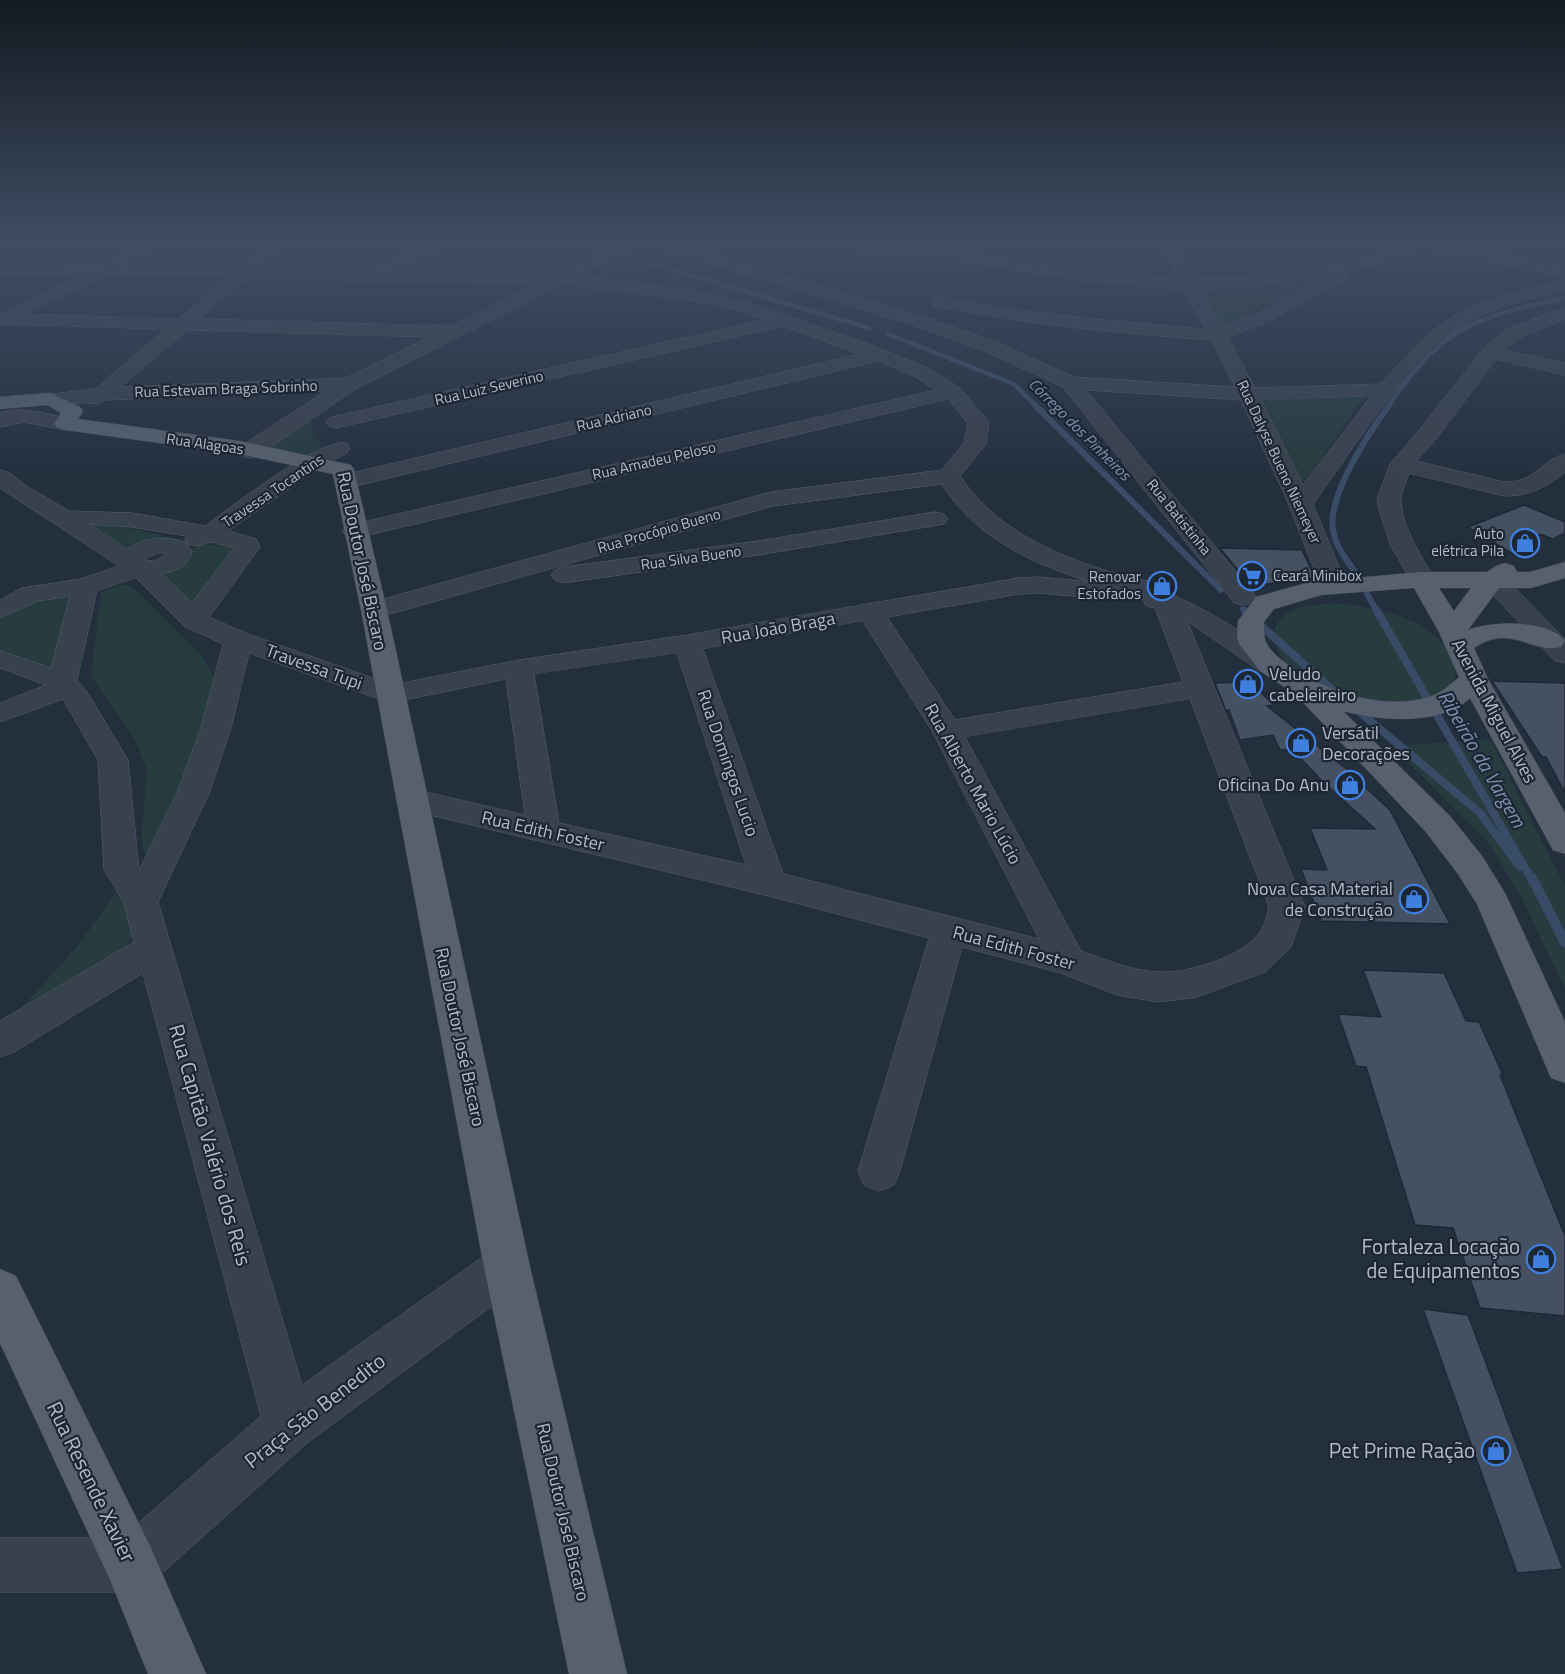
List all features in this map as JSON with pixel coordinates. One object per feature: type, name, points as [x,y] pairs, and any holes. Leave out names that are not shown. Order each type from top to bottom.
[{"type":"main road","name":"Rua Alagoas","points":[[50,399],[69,417],[335,465]]},
{"type":"main road","points":[[6,413],[50,399]]},
{"type":"main road","name":"Rua Doutor José Biscaro","points":[[335,465],[355,531],[374,610],[507,1268],[598,1674]]},
{"type":"main road","points":[[1456,639],[1492,579],[1503,572],[1565,555]]},
{"type":"main road","points":[[1565,570],[1531,580],[1422,580],[1335,586],[1290,594],[1265,603],[1251,621],[1252,642],[1270,665],[1302,687],[1438,824],[1470,865],[1493,902],[1565,1066]]},
{"type":"main road","name":"Avenida Miguel Alves","points":[[1422,580],[1565,842]]},
{"type":"main road","points":[[1335,586],[1411,604],[1456,639],[1469,638],[1495,630],[1521,632],[1558,648]]},
{"type":"main road","points":[[1302,687],[1345,703],[1368,708],[1415,710],[1437,706],[1454,699],[1467,690],[1474,679]]},
{"type":"main road","name":"Rua Resende Xavier","points":[[0,1292],[131,1565],[177,1674]]},
{"type":"street","points":[[145,322],[452,332]]},
{"type":"street","points":[[249,451],[350,384],[472,322]]},
{"type":"street","name":"Rua Luiz Severino","points":[[336,422],[777,322]]},
{"type":"street","points":[[786,322],[872,347],[921,372],[953,392],[979,422],[975,444],[949,476],[968,503],[999,531],[1084,571],[1150,591],[1181,614],[1270,665]]},
{"type":"street","points":[[895,328],[907,322]]},
{"type":"street","name":"Rua Batistinha","points":[[922,322],[989,346],[1070,383],[1243,597]]},
{"type":"street","points":[[1062,322],[1216,335],[1250,322]]},
{"type":"street","name":"Rua Dalyse Bueno Niemeyer","points":[[1209,322],[1248,394],[1301,504],[1335,586]]},
{"type":"street","points":[[1301,504],[1386,390],[1431,343],[1456,322]]},
{"type":"street","points":[[1422,580],[1402,543],[1390,510],[1389,499],[1401,464],[1428,434],[1491,352],[1512,334],[1545,322]]},
{"type":"street","points":[[69,417],[102,394],[185,323]]},
{"type":"street","name":"Rua Adriano","points":[[335,465],[872,347]]},
{"type":"street","points":[[1491,352],[1565,369]]},
{"type":"street","points":[[1070,383],[1248,394],[1386,390]]},
{"type":"street","name":"Rua Estevam Braga Sobrinho","points":[[50,399],[102,394],[350,384]]},
{"type":"street","name":"Rua Amadeu Peloso","points":[[355,531],[953,392]]},
{"type":"street","name":"Rua Doutor José Biscaro","points":[[330,399],[336,422],[335,465]]},
{"type":"street","name":"Rua Alagoas","points":[[6,413],[69,417]]},
{"type":"street","points":[[1401,464],[1504,489],[1521,490],[1532,488],[1565,461]]},
{"type":"street","name":"Travessa Tocantins","points":[[137,567],[165,566],[179,556],[180,550],[176,547],[208,534],[335,465]]},
{"type":"street","name":"Rua Procópio Bueno","points":[[374,610],[771,499],[949,476]]},
{"type":"street","points":[[0,477],[137,567],[164,589],[193,620],[248,547],[247,544],[208,534],[100,516],[65,518]]},
{"type":"street","points":[[732,510],[758,548]]},
{"type":"street","name":"Rua Silva Bueno","points":[[444,592],[758,548],[936,519]]},
{"type":"street","points":[[0,610],[31,594],[85,586],[137,567]]},
{"type":"street","points":[[1492,579],[1558,648]]},
{"type":"street","name":"Rua João Braga","points":[[390,694],[519,668],[687,643],[1019,586],[1040,585],[1112,592],[1181,614]]},
{"type":"street","points":[[65,684],[85,586]]},
{"type":"street","points":[[1181,614],[1243,597],[1290,594]]},
{"type":"street","name":"Rua Alberto Mario Lúcio","points":[[871,612],[947,731],[1068,961]]},
{"type":"street","name":"Rua Edith Foster","points":[[412,800],[769,883],[1068,961],[1117,980],[1159,987],[1197,982],[1252,962],[1278,937],[1287,907],[1200,688],[1181,614]]},
{"type":"street","name":"Travessa Tupi","points":[[193,620],[238,640],[390,694]]},
{"type":"street","points":[[131,885],[194,791],[216,728],[238,640]]},
{"type":"street","name":"Rua Domingos Lucio","points":[[687,643],[769,883]]},
{"type":"street","points":[[0,659],[65,684]]},
{"type":"street","points":[[519,668],[544,832]]},
{"type":"street","points":[[0,713],[65,684]]},
{"type":"street","name":"Rua Capitão Valério dos Reis","points":[[65,684],[75,695],[113,760],[131,885],[154,948],[289,1425]]},
{"type":"street","points":[[947,731],[1200,688]]},
{"type":"street","points":[[879,1171],[949,930]]},
{"type":"street","points":[[0,1041],[154,948]]},
{"type":"street","name":"Praça São Benedito","points":[[131,1565],[289,1425],[507,1268]]},
{"type":"street","points":[[0,1565],[131,1565]]},
{"type":"green space","points":[[1216,322],[1229,322],[1219,327]]},
{"type":"green space","points":[[1367,393],[1309,475],[1298,486],[1257,398]]},
{"type":"green space","points":[[309,414],[312,429],[323,449],[312,457],[266,450]]},
{"type":"green space","points":[[91,519],[194,543],[159,553],[138,553],[112,563],[65,522]]},
{"type":"green space","points":[[202,544],[243,549],[183,616],[160,577],[173,559]]},
{"type":"green space","points":[[130,585],[204,658],[215,679],[205,737],[150,867],[141,843],[147,770],[134,738],[91,676],[101,592],[116,586]]},
{"type":"green space","points":[[79,590],[58,674],[0,654],[0,613],[20,601]]},
{"type":"green space","points":[[1332,603],[1388,612],[1427,629],[1449,651],[1455,663],[1456,675],[1452,685],[1433,700],[1420,703],[1369,702],[1336,693],[1296,673],[1278,652],[1274,636],[1276,627],[1280,620],[1293,610]]},
{"type":"green space","points":[[1490,739],[1565,886],[1565,988],[1520,895],[1488,842],[1392,746]]},
{"type":"green space","points":[[116,892],[139,926],[123,950],[19,1011],[80,943]]},
{"type":"building","points":[[1524,505],[1565,522],[1565,533],[1553,539],[1540,534],[1513,554],[1468,527]]},
{"type":"building","points":[[1220,548],[1302,550],[1315,578],[1251,586]]},
{"type":"building","points":[[1492,681],[1565,683],[1565,793],[1546,757],[1542,757]]},
{"type":"building","points":[[1250,682],[1274,705],[1267,706],[1353,774],[1351,774],[1390,810],[1450,924],[1321,921],[1301,869],[1327,870],[1310,828],[1375,829],[1321,780],[1292,749],[1280,750],[1273,735],[1240,740],[1229,710],[1226,711],[1215,683]]},
{"type":"building","points":[[1363,970],[1444,973],[1466,1021],[1479,1022],[1503,1075],[1500,1075],[1565,1236],[1565,1316],[1480,1308],[1453,1228],[1415,1225],[1366,1067],[1356,1066],[1338,1014],[1381,1017]]},
{"type":"building","name":"Pet Prime Ração","points":[[1423,1309],[1468,1315],[1563,1569],[1517,1573]]},
{"type":"waterway","name":"Córrego dos Pinheiros","points":[[849,322],[869,328]]},
{"type":"waterway","name":"Ribeirão da Vargem","points":[[1389,405],[1406,381],[1440,345],[1478,322]]},
{"type":"waterway","name":"Córrego dos Pinheiros","points":[[888,334],[1014,384],[1034,404]]},
{"type":"waterway","name":"Córrego dos Pinheiros","points":[[1034,404],[1221,590]]},
{"type":"waterway","name":"Ribeirão da Vargem","points":[[1360,578],[1337,543],[1333,530],[1333,516],[1343,482],[1352,464],[1390,404]]},
{"type":"waterway","name":"Ribeirão da Vargem","points":[[1367,594],[1377,612]]},
{"type":"waterway","name":"Córrego dos Pinheiros","points":[[1245,611],[1338,695]]},
{"type":"waterway","name":"Ribeirão da Vargem","points":[[1377,611],[1532,880]]},
{"type":"waterway","name":"Córrego dos Pinheiros","points":[[1362,714],[1480,813],[1520,867]]},
{"type":"waterway","name":"Ribeirão da Vargem","points":[[1532,878],[1565,943]]},
{"type":"place","name":"Auto elétrica Pila","points":[[1525,543]]},
{"type":"place","name":"Ceará Minibox","points":[[1252,576]]},
{"type":"place","name":"Renovar Estofados","points":[[1162,586]]},
{"type":"place","name":"Veludo cabeleireiro","points":[[1248,684]]},
{"type":"place","name":"Versátil Decorações","points":[[1301,743]]},
{"type":"place","name":"Oficina Do Anu","points":[[1350,785]]},
{"type":"place","name":"Nova Casa Material de Construção","points":[[1414,899]]},
{"type":"place","name":"Fortaleza Locação de Equipamentos","points":[[1541,1259]]},
{"type":"place","name":"Pet Prime Ração","points":[[1496,1451]]}]
